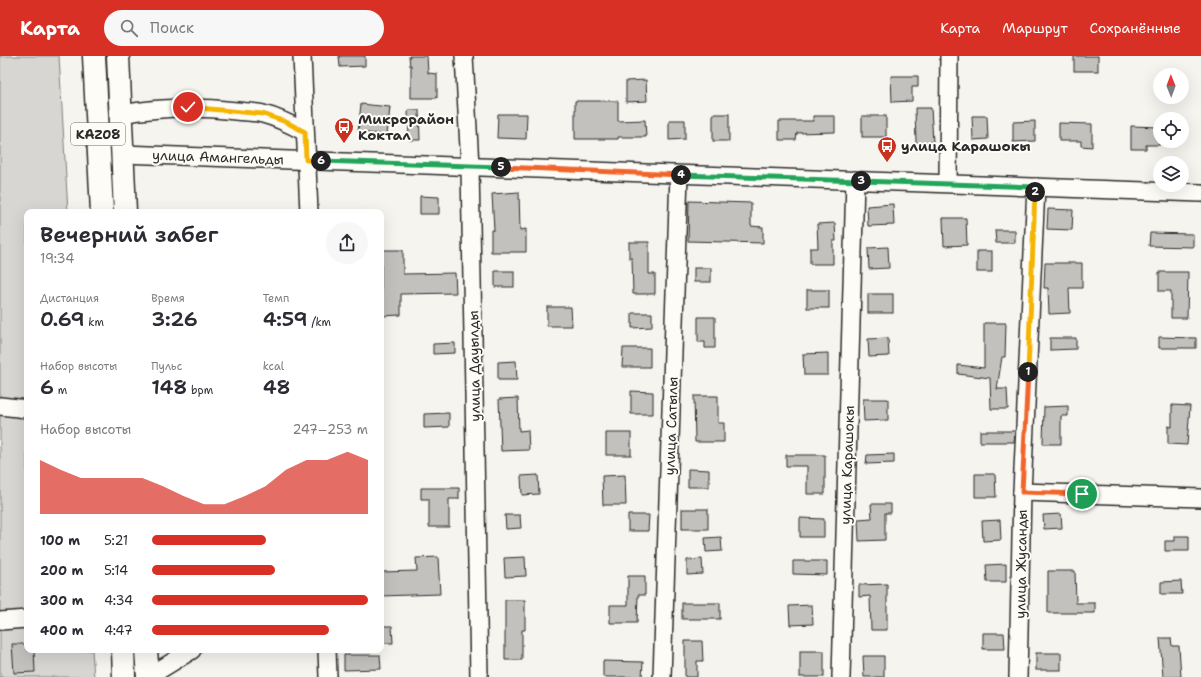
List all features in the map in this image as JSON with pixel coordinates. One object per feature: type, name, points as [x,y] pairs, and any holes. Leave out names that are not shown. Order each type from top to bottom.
[{"type":"highway","name":"KAZ08","points":[[94,56],[102,209]]},
{"type":"highway","name":"KAZ08","points":[[118,56],[125,209]]},
{"type":"highway","points":[[98,129],[121,121]]},
{"type":"highway","points":[[123,653],[124,677]]},
{"type":"highway","points":[[146,653],[148,677]]},
{"type":"street","points":[[302,56],[309,209]]},
{"type":"street","name":"улица Дауылды","points":[[464,56],[470,166],[479,677]]},
{"type":"street","points":[[948,184],[949,56]]},
{"type":"street","points":[[121,121],[150,109],[188,107],[263,114],[286,122],[305,132]]},
{"type":"street","name":"улица Амангельды","points":[[122,154],[1201,193]]},
{"type":"street","name":"улица Сатылы","points":[[662,677],[679,175]]},
{"type":"street","name":"улица Карашокы","points":[[841,677],[855,180]]},
{"type":"street","name":"улица Жусанды","points":[[1018,677],[1022,492],[1036,187]]},
{"type":"street","points":[[0,406],[24,409]]},
{"type":"street","points":[[1022,492],[1201,498]]},
{"type":"street","points":[[0,621],[24,619]]},
{"type":"street","points":[[148,677],[187,653]]},
{"type":"street","points":[[327,653],[328,677]]},
{"type":"shaded area","points":[[0,56],[59,56],[68,209],[24,209],[24,653],[92,653],[94,677],[0,677]]},
{"type":"building","points":[[339,56],[365,56],[365,66],[340,67]]},
{"type":"building","points":[[409,56],[427,56],[428,73],[437,74],[437,98],[411,98],[411,65],[410,66]]},
{"type":"building","points":[[1074,56],[1098,56],[1098,71],[1074,71]]},
{"type":"building","points":[[891,76],[918,76],[918,87],[912,87],[912,101],[892,102]]},
{"type":"building","points":[[646,80],[647,101],[626,102],[626,81]]},
{"type":"building","points":[[575,101],[618,101],[618,121],[645,120],[646,137],[618,137],[618,139],[575,139]]},
{"type":"building","points":[[361,104],[390,107],[387,135],[358,132]]},
{"type":"building","points":[[915,108],[931,108],[933,142],[916,143]]},
{"type":"building","points":[[408,110],[419,110],[420,140],[409,140]]},
{"type":"building","points":[[498,114],[527,114],[526,139],[497,138]]},
{"type":"building","points":[[713,114],[729,114],[729,141],[713,141]]},
{"type":"building","points":[[813,116],[835,116],[835,132],[797,133],[796,140],[779,140],[779,121],[813,121]]},
{"type":"building","points":[[862,116],[886,116],[886,137],[862,137]]},
{"type":"building","points":[[972,116],[987,116],[988,139],[973,140]]},
{"type":"building","points":[[669,120],[685,120],[685,139],[669,140]]},
{"type":"building","points":[[1035,121],[1035,141],[1013,142],[1013,122]]},
{"type":"building","points":[[1059,123],[1092,124],[1092,147],[1081,146],[1081,141],[1059,141]]},
{"type":"building","points":[[1131,126],[1153,127],[1153,145],[1146,145],[1146,149],[1131,149]]},
{"type":"building","points":[[519,192],[520,230],[526,229],[526,252],[491,252],[491,230],[494,230],[492,194]]},
{"type":"building","points":[[420,196],[439,197],[439,214],[420,214]]},
{"type":"building","points":[[689,201],[751,203],[751,226],[763,227],[763,243],[688,241]]},
{"type":"building","points":[[893,204],[894,225],[868,226],[867,206]]},
{"type":"building","points":[[1048,209],[1073,210],[1072,230],[1047,229]]},
{"type":"building","points":[[943,218],[966,218],[967,245],[944,246]]},
{"type":"building","points":[[835,223],[836,241],[833,241],[833,264],[810,264],[810,248],[818,248],[817,224]]},
{"type":"building","points":[[995,230],[1015,230],[1015,243],[996,243]]},
{"type":"building","points":[[1150,233],[1193,234],[1193,247],[1149,246]]},
{"type":"building","points":[[629,242],[649,242],[649,274],[655,274],[655,294],[633,294],[632,258],[629,258]]},
{"type":"building","points":[[888,247],[889,268],[869,269],[868,248]]},
{"type":"building","points":[[384,250],[403,250],[403,274],[455,273],[456,293],[401,294],[401,315],[384,316]]},
{"type":"building","points":[[977,251],[992,251],[992,272],[977,272]]},
{"type":"building","points":[[1045,263],[1082,263],[1082,288],[1069,288],[1070,313],[1049,314],[1048,288],[1044,288]]},
{"type":"building","points":[[694,268],[711,268],[711,282],[694,282]]},
{"type":"building","points":[[495,271],[514,271],[514,287],[495,287]]},
{"type":"building","points":[[1159,272],[1188,272],[1187,318],[1171,318],[1171,291],[1159,291]]},
{"type":"building","points":[[807,290],[829,290],[829,308],[807,308]]},
{"type":"building","points":[[868,294],[893,294],[893,313],[868,313]]},
{"type":"building","points":[[547,307],[571,307],[572,326],[547,326]]},
{"type":"building","points":[[632,313],[652,313],[652,327],[632,328]]},
{"type":"building","points":[[698,317],[715,317],[715,348],[705,348],[705,342],[698,342]]},
{"type":"building","points":[[984,323],[1006,323],[1005,357],[1002,357],[997,389],[1007,389],[1008,409],[991,409],[990,378],[958,374],[958,365],[984,368]]},
{"type":"building","points":[[1159,337],[1196,338],[1196,348],[1159,348]]},
{"type":"building","points":[[888,338],[889,356],[869,357],[868,339]]},
{"type":"building","points":[[1050,338],[1076,338],[1076,349],[1050,350]]},
{"type":"building","points":[[455,343],[455,353],[433,354],[433,344]]},
{"type":"building","points":[[623,348],[650,348],[650,367],[622,367]]},
{"type":"building","points":[[828,353],[828,375],[804,375],[803,354]]},
{"type":"building","points":[[516,361],[517,380],[498,380],[498,362]]},
{"type":"building","points":[[631,391],[653,392],[653,414],[631,414]]},
{"type":"building","points":[[694,396],[718,396],[718,423],[724,423],[724,442],[695,442]]},
{"type":"building","points":[[518,398],[519,431],[528,430],[529,450],[501,451],[499,399]]},
{"type":"building","points":[[863,399],[888,399],[888,420],[864,421]]},
{"type":"building","points":[[1172,405],[1190,406],[1187,445],[1168,444],[1168,426],[1172,427]]},
{"type":"building","points":[[1068,406],[1068,416],[1061,416],[1061,444],[1043,444],[1044,407]]},
{"type":"building","points":[[449,413],[449,427],[424,428],[424,414]]},
{"type":"building","points":[[980,431],[1015,431],[1014,442],[980,442]]},
{"type":"building","points":[[606,433],[631,433],[631,455],[606,455]]},
{"type":"building","points":[[894,454],[894,463],[866,464],[867,455]]},
{"type":"building","points":[[786,455],[825,455],[825,494],[807,494],[807,466],[786,466]]},
{"type":"building","points":[[688,469],[709,470],[709,487],[688,487]]},
{"type":"building","points":[[975,474],[995,474],[996,497],[975,497]]},
{"type":"building","points":[[538,475],[539,494],[522,495],[521,476]]},
{"type":"building","points":[[625,475],[626,505],[603,505],[602,476]]},
{"type":"building","points":[[421,488],[459,488],[459,499],[449,499],[449,527],[429,527],[429,499],[421,499]]},
{"type":"building","points":[[871,504],[891,504],[891,513],[885,513],[885,540],[859,541],[858,519],[872,518]]},
{"type":"building","points":[[682,509],[708,509],[708,529],[682,529]]},
{"type":"building","points":[[1061,514],[1062,528],[1044,529],[1043,515]]},
{"type":"building","points":[[505,515],[520,515],[521,528],[506,529]]},
{"type":"building","points":[[628,515],[649,515],[648,531],[628,531]]},
{"type":"building","points":[[800,518],[824,519],[824,537],[800,537]]},
{"type":"building","points":[[1000,520],[1001,540],[983,541],[982,521]]},
{"type":"building","points":[[1175,536],[1189,536],[1189,551],[1165,551],[1165,541],[1175,541]]},
{"type":"building","points":[[721,537],[722,551],[706,552],[705,538]]},
{"type":"building","points":[[438,557],[440,594],[384,596],[384,572],[417,571],[416,558]]},
{"type":"building","points":[[525,557],[526,576],[505,577],[504,558]]},
{"type":"building","points":[[702,559],[703,574],[687,575],[687,560]]},
{"type":"building","points":[[793,561],[827,561],[827,575],[793,574]]},
{"type":"building","points":[[1006,564],[1006,582],[987,582],[986,565]]},
{"type":"building","points":[[1048,571],[1075,571],[1076,603],[1095,603],[1095,613],[1048,613]]},
{"type":"building","points":[[628,576],[645,576],[645,595],[638,595],[637,623],[610,623],[610,605],[628,605]]},
{"type":"building","points":[[1181,581],[1182,594],[1161,594],[1161,582]]},
{"type":"building","points":[[887,584],[887,630],[871,630],[870,596],[859,597],[859,585]]},
{"type":"building","points":[[505,600],[525,600],[525,630],[522,630],[522,660],[505,660]]},
{"type":"building","points":[[682,603],[720,603],[720,619],[682,619]]},
{"type":"building","points":[[812,605],[813,624],[790,625],[789,606]]},
{"type":"building","points":[[384,626],[392,626],[393,643],[384,643]]},
{"type":"building","points":[[983,633],[1004,633],[1005,649],[983,649]]},
{"type":"building","points":[[1160,638],[1171,638],[1172,646],[1179,646],[1181,677],[1163,677]]},
{"type":"building","points":[[685,641],[702,641],[703,661],[697,661],[697,677],[685,677]]},
{"type":"building","points":[[12,644],[24,644],[24,653],[34,653],[35,672],[14,673]]},
{"type":"building","points":[[800,651],[824,651],[824,677],[800,677]]},
{"type":"building","points":[[1036,653],[1061,653],[1061,670],[1036,670]]},
{"type":"building","points":[[344,655],[380,655],[381,669],[344,670]]},
{"type":"building","points":[[863,656],[884,656],[884,677],[864,677]]},
{"type":"building","points":[[603,661],[643,662],[642,677],[603,677]]},
{"type":"place","name":"Микрорайон Коктал","points":[[344,144]]},
{"type":"place","name":"улица Карашокы","points":[[887,163]]},
{"type":"route","points":[[188,107],[263,114],[286,122],[305,132],[306,160],[679,175],[1036,187],[1022,492],[1082,494]]}]
